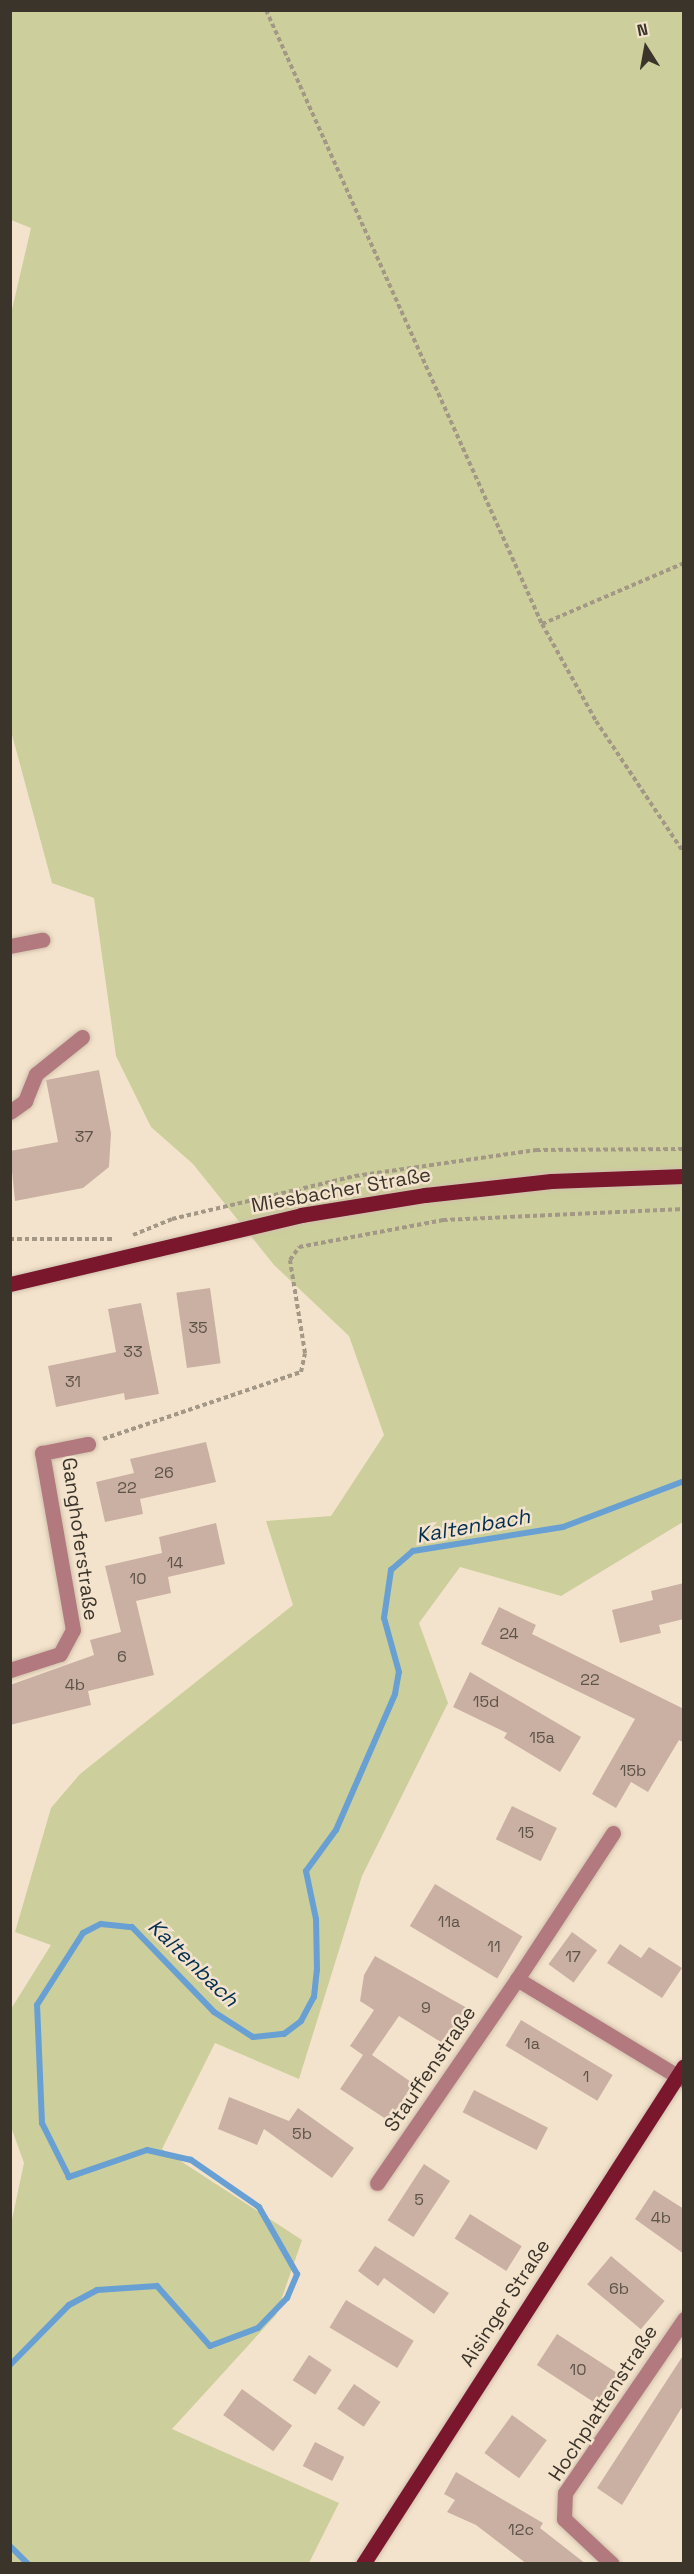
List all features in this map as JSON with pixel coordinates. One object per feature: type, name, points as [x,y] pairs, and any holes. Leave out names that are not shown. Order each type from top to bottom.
[{"type":"main road","name":"Miesbacher Straße","points":[[10,1284],[301,1215],[425,1195],[551,1181],[684,1176]]},
{"type":"main road","name":"Aisinger Straße","points":[[363,2564],[681,2074]]},
{"type":"street","points":[[10,946],[42,940]]},
{"type":"street","points":[[10,1112],[25,1101],[36,1074],[82,1036]]},
{"type":"street","name":"Ganghoferstraße","points":[[10,1670],[60,1654],[73,1630],[42,1453],[88,1444]]},
{"type":"street","name":"Stauffenstraße","points":[[377,2183],[517,1979],[613,1833]]},
{"type":"street","points":[[517,1979],[681,2074]]},
{"type":"street","name":"Hochplattenstraße","points":[[612,2564],[564,2519],[565,2493],[684,2319]]},
{"type":"path","points":[[266,10],[542,624],[596,721],[684,853]]},
{"type":"path","points":[[542,624],[684,563]]},
{"type":"path","points":[[10,1239],[104,1241],[172,1219],[356,1176],[536,1150],[684,1149]]},
{"type":"path","points":[[88,1444],[301,1372],[305,1353],[290,1260],[299,1247],[443,1220],[684,1209]]},
{"type":"green space","points":[[11,11],[683,11],[683,1522],[561,1596],[460,1567],[419,1623],[448,1703],[362,1876],[299,2079],[215,2043],[162,2149],[302,2240],[276,2315],[172,2429],[339,2503],[309,2563],[11,2563],[10,2229],[24,2163],[11,2127],[11,2009],[51,1945],[15,1932],[51,1808],[80,1774],[293,1605],[266,1521],[331,1516],[384,1435],[349,1336],[274,1265],[193,1164],[151,1127],[116,1056],[94,898],[52,883],[11,731],[10,318],[31,228],[11,220]]},
{"type":"building","points":[[99,1070],[111,1133],[109,1167],[83,1188],[15,1201],[10,1151],[58,1142],[46,1080]]},
{"type":"building","points":[[210,1288],[221,1363],[187,1368],[176,1293]]},
{"type":"building","points":[[141,1303],[159,1394],[125,1400],[124,1393],[56,1407],[48,1366],[116,1352],[108,1309]]},
{"type":"building","points":[[206,1442],[216,1482],[140,1499],[143,1514],[105,1522],[96,1482],[134,1473],[130,1459]]},
{"type":"building","points":[[216,1523],[225,1564],[168,1577],[171,1593],[136,1601],[154,1675],[88,1691],[91,1705],[10,1725],[10,1685],[94,1655],[90,1640],[121,1632],[105,1566],[162,1553],[159,1537]]},
{"type":"building","points":[[684,1583],[684,1619],[659,1625],[661,1633],[620,1643],[612,1610],[653,1600],[651,1591]]},
{"type":"building","points":[[499,1607],[536,1625],[532,1634],[684,1709],[684,1743],[679,1740],[648,1792],[631,1782],[616,1808],[592,1794],[635,1719],[481,1644]]},
{"type":"building","points":[[470,1672],[581,1737],[560,1772],[504,1738],[507,1733],[453,1707]]},
{"type":"building","points":[[512,1806],[557,1828],[541,1861],[496,1839]]},
{"type":"building","points":[[435,1884],[522,1937],[497,1979],[410,1926]]},
{"type":"building","points":[[572,1932],[597,1950],[574,1983],[548,1964]]},
{"type":"building","points":[[620,1944],[641,1958],[649,1947],[682,1968],[662,1998],[607,1963]]},
{"type":"building","points":[[375,1956],[467,2008],[444,2044],[399,2016],[372,2055],[414,2084],[389,2121],[340,2089],[363,2055],[350,2046],[374,2010],[360,2001],[364,1975]]},
{"type":"building","points":[[521,2020],[613,2075],[597,2101],[506,2046]]},
{"type":"building","points":[[474,2090],[548,2128],[537,2150],[463,2112]]},
{"type":"building","points":[[229,2097],[289,2121],[298,2108],[354,2148],[332,2178],[264,2129],[257,2145],[218,2129]]},
{"type":"building","points":[[424,2164],[450,2181],[414,2237],[388,2220]]},
{"type":"building","points":[[654,2190],[684,2209],[684,2254],[635,2219]]},
{"type":"building","points":[[470,2214],[522,2246],[506,2271],[455,2239]]},
{"type":"building","points":[[375,2246],[449,2293],[434,2314],[384,2278],[378,2286],[358,2271]]},
{"type":"building","points":[[611,2256],[665,2301],[641,2329],[587,2284]]},
{"type":"building","points":[[346,2300],[414,2341],[397,2368],[330,2327]]},
{"type":"building","points":[[557,2334],[620,2375],[600,2406],[537,2365]]},
{"type":"building","points":[[684,2354],[684,2404],[622,2505],[597,2488]]},
{"type":"building","points":[[309,2355],[332,2370],[315,2395],[293,2380]]},
{"type":"building","points":[[354,2384],[381,2402],[364,2427],[337,2409]]},
{"type":"building","points":[[242,2389],[292,2425],[273,2451],[223,2415]]},
{"type":"building","points":[[512,2415],[547,2440],[519,2478],[484,2453]]},
{"type":"building","points":[[315,2442],[344,2457],[332,2481],[303,2466]]},
{"type":"building","points":[[456,2472],[543,2523],[540,2528],[586,2564],[527,2564],[476,2525],[447,2512],[455,2500],[444,2494]]},
{"type":"waterway","name":"Kaltenbach","points":[[10,2365],[69,2305],[97,2290],[157,2286],[210,2346],[258,2328],[287,2298],[297,2274],[259,2207],[191,2160],[147,2150],[69,2177],[42,2123],[37,2005],[83,1933],[101,1924],[132,1927],[214,2012],[253,2037],[284,2034],[301,2021],[314,1997],[317,1970],[316,1919],[306,1871],[336,1830],[395,1694],[399,1672],[384,1618],[391,1570],[413,1551],[563,1527],[684,1481]]},
{"type":"waterway","name":"Kaltenbach","points":[[10,2546],[28,2564]]}]
